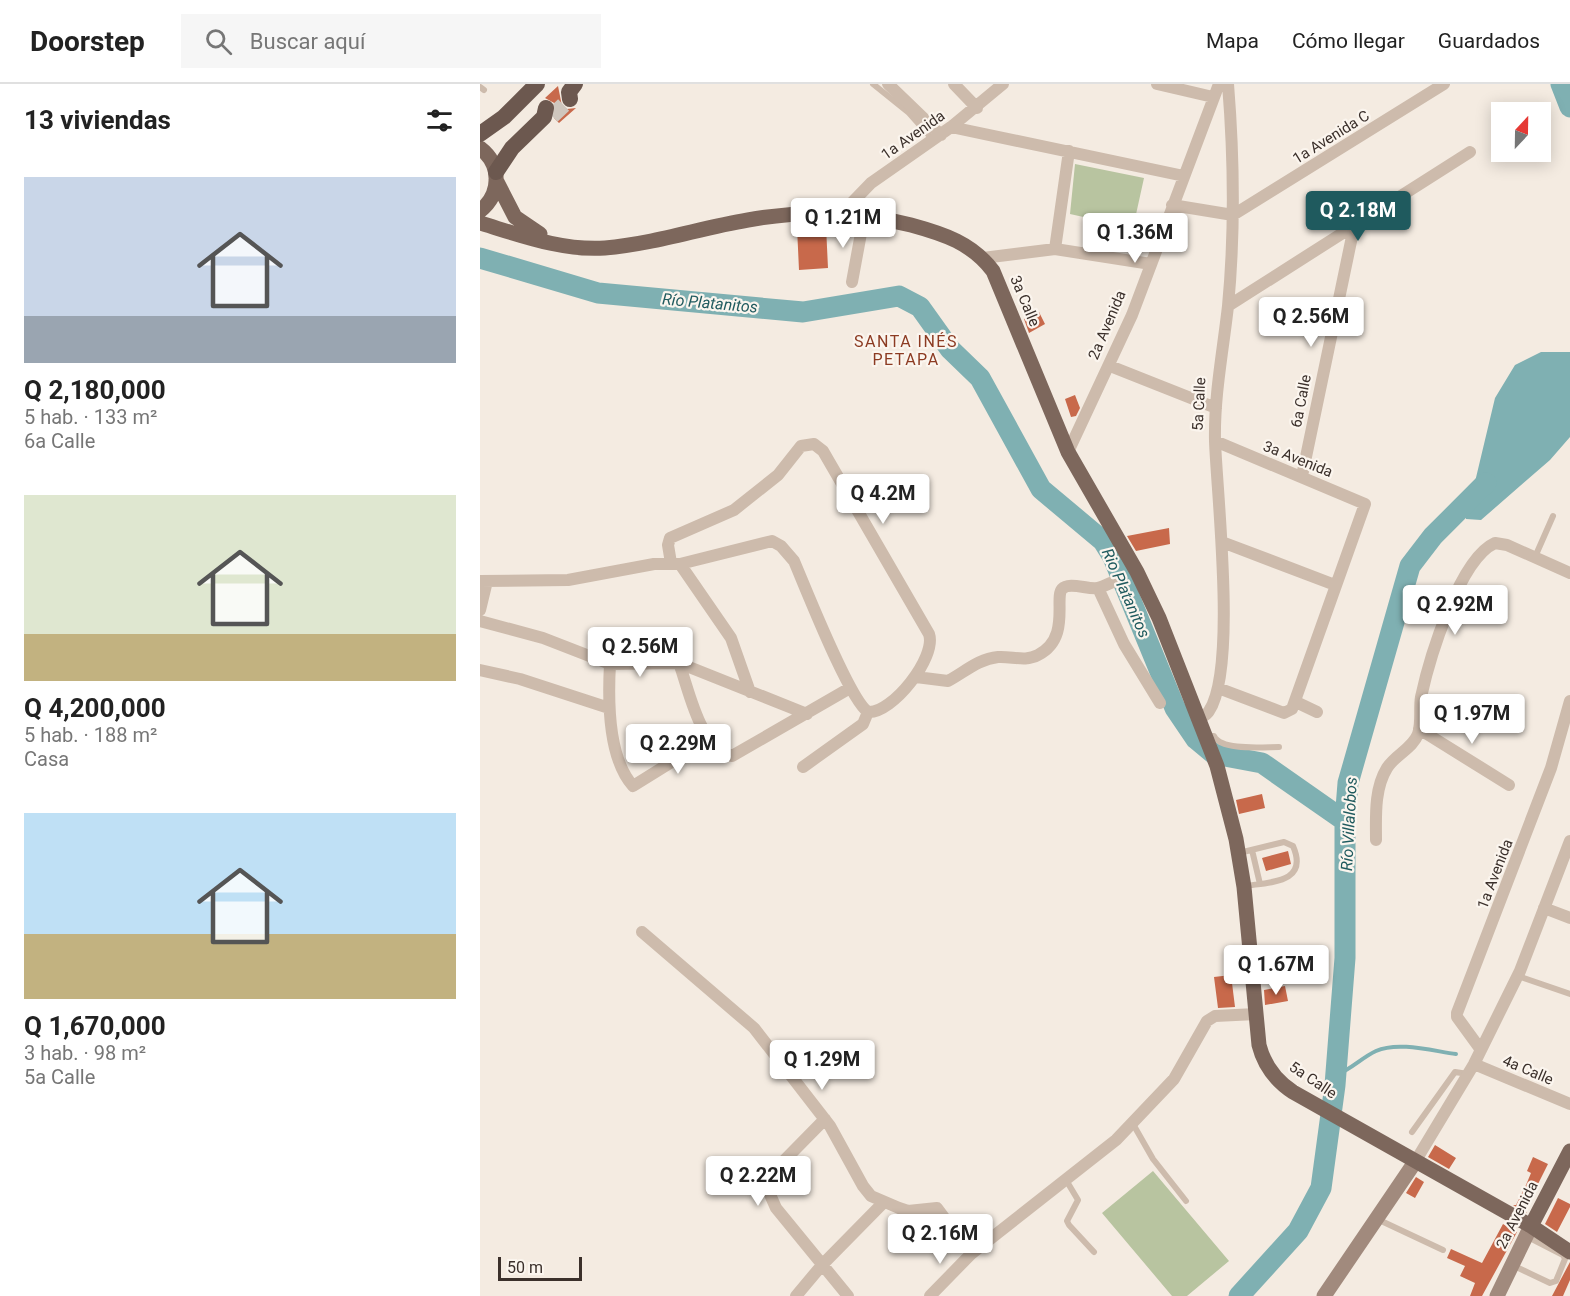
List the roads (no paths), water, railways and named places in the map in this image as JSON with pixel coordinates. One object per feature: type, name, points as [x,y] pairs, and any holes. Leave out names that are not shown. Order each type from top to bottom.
[{"type":"highway","points":[[480,134],[504,117],[537,84]]},
{"type":"highway","points":[[496,176],[512,148],[547,114]]},
{"type":"main road","points":[[480,148],[491,160],[509,208],[522,224],[576,248]]},
{"type":"main road","points":[[480,211],[493,196],[496,176]]},
{"type":"main road","name":"3a Calle","points":[[576,248],[604,248],[646,243],[748,220],[795,214],[842,213],[932,231],[962,243],[983,258],[993,271],[1068,452],[1155,608],[1205,738]]},
{"type":"main road","points":[[480,223],[576,248]]},
{"type":"main road","name":"5a Calle","points":[[1205,738],[1217,766],[1245,851],[1244,886],[1256,1014],[1262,1057],[1276,1079],[1293,1092],[1568,1254]]},
{"type":"main road","name":"2a Avenida","points":[[1497,1296],[1570,1151]]},
{"type":"main road","points":[[1324,1296],[1414,1162]]},
{"type":"street","points":[[888,84],[942,134],[1070,151],[1184,176]]},
{"type":"street","points":[[954,84],[977,108]]},
{"type":"street","name":"1a Avenida","points":[[842,213],[871,183],[977,108],[1003,84]]},
{"type":"street","points":[[1157,84],[1213,97]]},
{"type":"street","name":"2a Avenida","points":[[1068,452],[1110,366],[1219,84]]},
{"type":"street","name":"5a Calle","points":[[1198,719],[1208,713],[1218,688],[1223,608],[1222,542],[1215,441],[1216,408],[1228,306],[1233,215],[1233,154],[1228,84]]},
{"type":"street","name":"1a Avenida C","points":[[1233,215],[1444,84]]},
{"type":"street","points":[[1055,249],[1070,151]]},
{"type":"street","points":[[1228,306],[1470,152]]},
{"type":"street","points":[[1172,206],[1233,215]]},
{"type":"street","points":[[852,282],[864,217]]},
{"type":"street","name":"6a Calle","points":[[1302,476],[1354,227]]},
{"type":"street","points":[[983,258],[1055,249],[1151,264]]},
{"type":"street","points":[[1110,366],[1216,408]]},
{"type":"street","name":"3a Avenida","points":[[1215,441],[1365,504],[1335,585]]},
{"type":"street","points":[[750,692],[731,638],[675,564],[668,544],[670,538],[734,510],[778,475],[801,446],[814,444],[823,451],[929,634],[930,648],[916,677],[880,709],[868,711]]},
{"type":"street","points":[[480,610],[483,581],[568,580],[675,564],[772,541],[781,546],[794,561],[850,688],[868,711]]},
{"type":"street","points":[[1218,688],[1284,713],[1292,709],[1335,585],[1222,542]]},
{"type":"street","points":[[1376,840],[1376,807],[1387,768],[1416,738],[1419,729],[1421,700],[1434,650],[1458,590],[1476,556],[1495,543],[1570,573]]},
{"type":"street","points":[[916,677],[948,681],[977,662],[998,657],[1027,659],[1040,654],[1050,645],[1061,620],[1060,593],[1062,589],[1067,586],[1098,588],[1115,581]]},
{"type":"street","points":[[1098,588],[1124,644],[1160,703]]},
{"type":"street","points":[[480,621],[543,638],[610,664],[679,663],[807,714]]},
{"type":"street","points":[[679,663],[708,740],[724,754],[737,755],[850,688]]},
{"type":"street","points":[[610,664],[609,708],[621,769],[633,786],[708,740]]},
{"type":"street","points":[[480,670],[520,679],[609,708]]},
{"type":"street","points":[[1296,702],[1317,712]]},
{"type":"street","name":"1a Avenida","points":[[1481,1050],[1457,1017],[1457,1013],[1551,768],[1570,702]]},
{"type":"street","points":[[803,767],[863,724],[868,711]]},
{"type":"street","points":[[1419,729],[1509,785]]},
{"type":"street","points":[[1414,1162],[1471,1069],[1517,976],[1570,841]]},
{"type":"street","points":[[1544,908],[1570,918]]},
{"type":"street","points":[[642,932],[754,1028],[825,1119],[871,1196],[908,1211],[937,1208],[971,1254]]},
{"type":"street","points":[[930,1296],[971,1254],[1116,1140],[1174,1079],[1207,1021],[1215,1016],[1256,1014]]},
{"type":"street","name":"4a Calle","points":[[1471,1069],[1570,1104]]},
{"type":"street","points":[[825,1119],[764,1181],[776,1208],[848,1296]]},
{"type":"street","points":[[796,1296],[822,1265],[884,1203]]},
{"type":"lane","points":[[873,84],[909,113],[942,134]]},
{"type":"lane","points":[[1535,558],[1553,516]]},
{"type":"lane","points":[[1205,738],[1212,735],[1219,742],[1236,747],[1279,747]]},
{"type":"lane","points":[[1244,886],[1260,884],[1287,878],[1293,874],[1298,866],[1293,846],[1284,842],[1245,851],[1260,884]]},
{"type":"lane","points":[[1517,976],[1570,994]]},
{"type":"lane","points":[[1412,1132],[1455,1072],[1471,1069]]},
{"type":"lane","points":[[1436,1098],[1450,1104]]},
{"type":"lane","points":[[1132,1123],[1152,1159],[1186,1201]]},
{"type":"lane","points":[[1065,1180],[1078,1200],[1067,1221],[1069,1226],[1094,1252]]},
{"type":"lane","points":[[1377,1219],[1443,1250]]},
{"type":"lane","points":[[1512,1265],[1550,1283],[1556,1281],[1568,1254]]},
{"type":"water","points":[[1541,352],[1570,352],[1570,437],[1550,460],[1481,520],[1466,519],[1466,503],[1474,486],[1495,398],[1515,365]]},
{"type":"waterway","name":"Río Villalobos","points":[[1561,84],[1570,107]]},
{"type":"waterway","name":"Rio Platanitos","points":[[480,258],[598,293],[803,312],[899,296],[920,307],[950,349],[980,378],[1041,489],[1103,541],[1113,557],[1175,708],[1196,739],[1214,754],[1262,763],[1345,821]]},
{"type":"waterway","name":"Río Villalobos","points":[[1239,1296],[1298,1231],[1321,1188],[1335,1085],[1345,958],[1345,821],[1348,783],[1410,566],[1433,536],[1486,483]]},
{"type":"waterway","points":[[1336,1075],[1385,1048],[1405,1047],[1456,1054]]},
{"type":"tunnel","points":[[552,116],[570,99]]},
{"type":"district","name":"SANTA INÉS PETAPA","points":[[906,350]]},
{"type":"water label","name":"Río Platanitos","points":[[710,303]]}]
